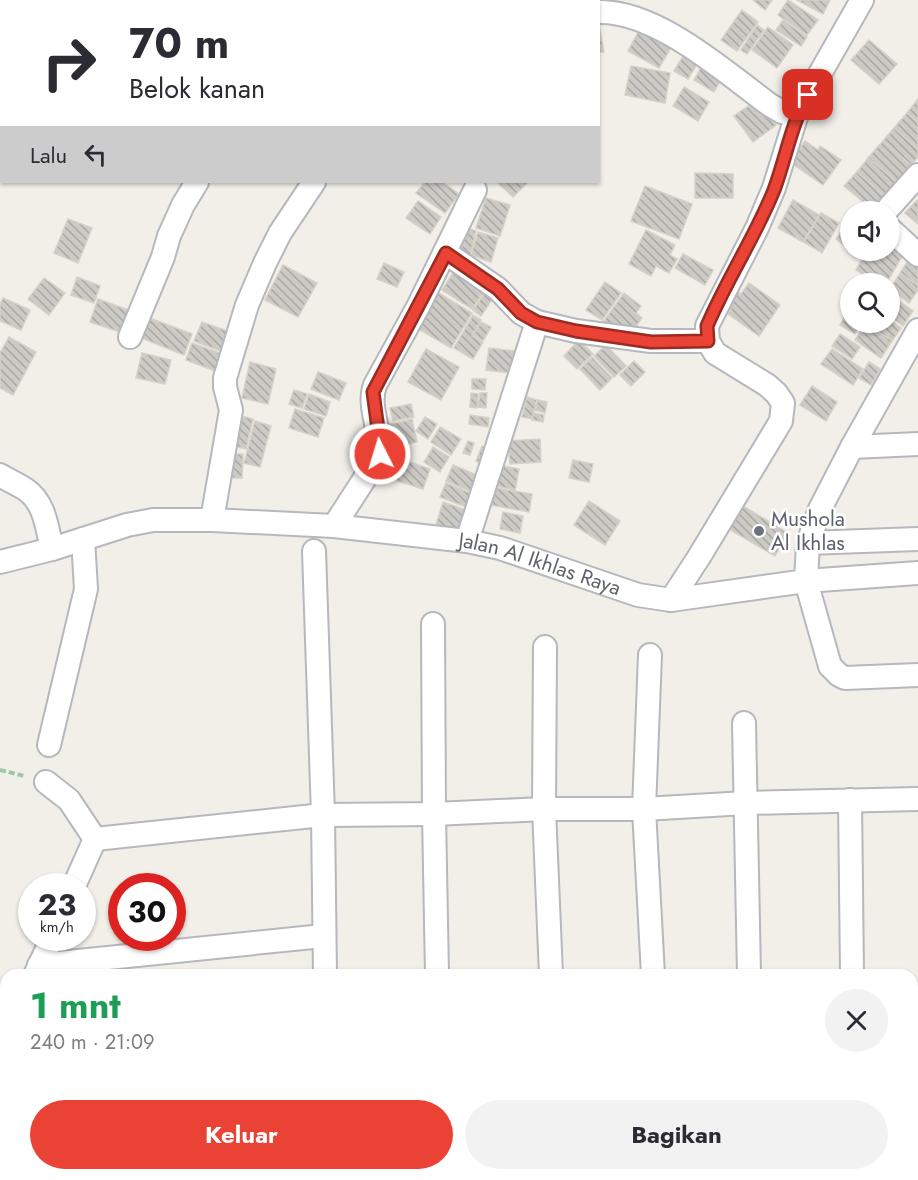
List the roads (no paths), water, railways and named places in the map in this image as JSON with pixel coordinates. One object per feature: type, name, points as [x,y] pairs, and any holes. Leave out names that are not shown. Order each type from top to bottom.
[{"type":"street","points":[[671,600],[781,421],[783,403],[776,393],[715,353],[708,341],[707,326],[757,228],[774,188],[797,114],[862,0]]},
{"type":"street","points":[[600,12],[632,18],[660,29],[682,41],[770,105],[782,112],[797,114]]},
{"type":"street","points":[[895,201],[918,175]]},
{"type":"street","points":[[130,337],[164,257],[169,236],[196,183]]},
{"type":"street","points":[[212,520],[231,410],[225,378],[247,305],[280,233],[313,183]]},
{"type":"street","points":[[334,526],[380,454],[373,398],[375,385],[446,253],[471,184]]},
{"type":"street","points":[[900,238],[918,255]]},
{"type":"street","points":[[446,253],[498,289],[521,313],[537,322],[576,331],[651,342],[708,341]]},
{"type":"street","points":[[467,541],[537,322]]},
{"type":"street","points":[[916,337],[852,447],[820,509],[808,543],[807,581],[830,666],[838,675],[845,678],[918,675]]},
{"type":"street","points":[[852,447],[918,444]]},
{"type":"street","points":[[0,475],[25,489],[35,498],[42,509],[52,549]]},
{"type":"street","name":"Jalan Al Ikhlas Raya","points":[[0,562],[153,520],[212,520],[334,526],[467,541],[500,548],[639,595],[671,600],[807,581],[918,573]]},
{"type":"street","points":[[49,745],[86,589],[83,539]]},
{"type":"street","points":[[808,543],[918,539]]},
{"type":"street","points":[[314,551],[323,815],[325,969]]},
{"type":"street","points":[[433,624],[437,969]]},
{"type":"street","points":[[545,647],[544,809],[551,969]]},
{"type":"street","points":[[650,656],[645,809],[653,969]]},
{"type":"street","points":[[744,723],[749,969]]},
{"type":"street","points":[[46,782],[69,800],[95,839]]},
{"type":"street","points":[[95,839],[323,815],[434,814],[544,809],[645,809],[746,803],[918,799]]},
{"type":"street","points":[[850,800],[852,969]]},
{"type":"street","points":[[80,873],[95,839]]},
{"type":"street","points":[[45,969],[323,936]]},
{"type":"street","points":[[37,969],[46,951]]},
{"type":"place","name":"Mushola Al Ikhlas","points":[[759,531]]}]
